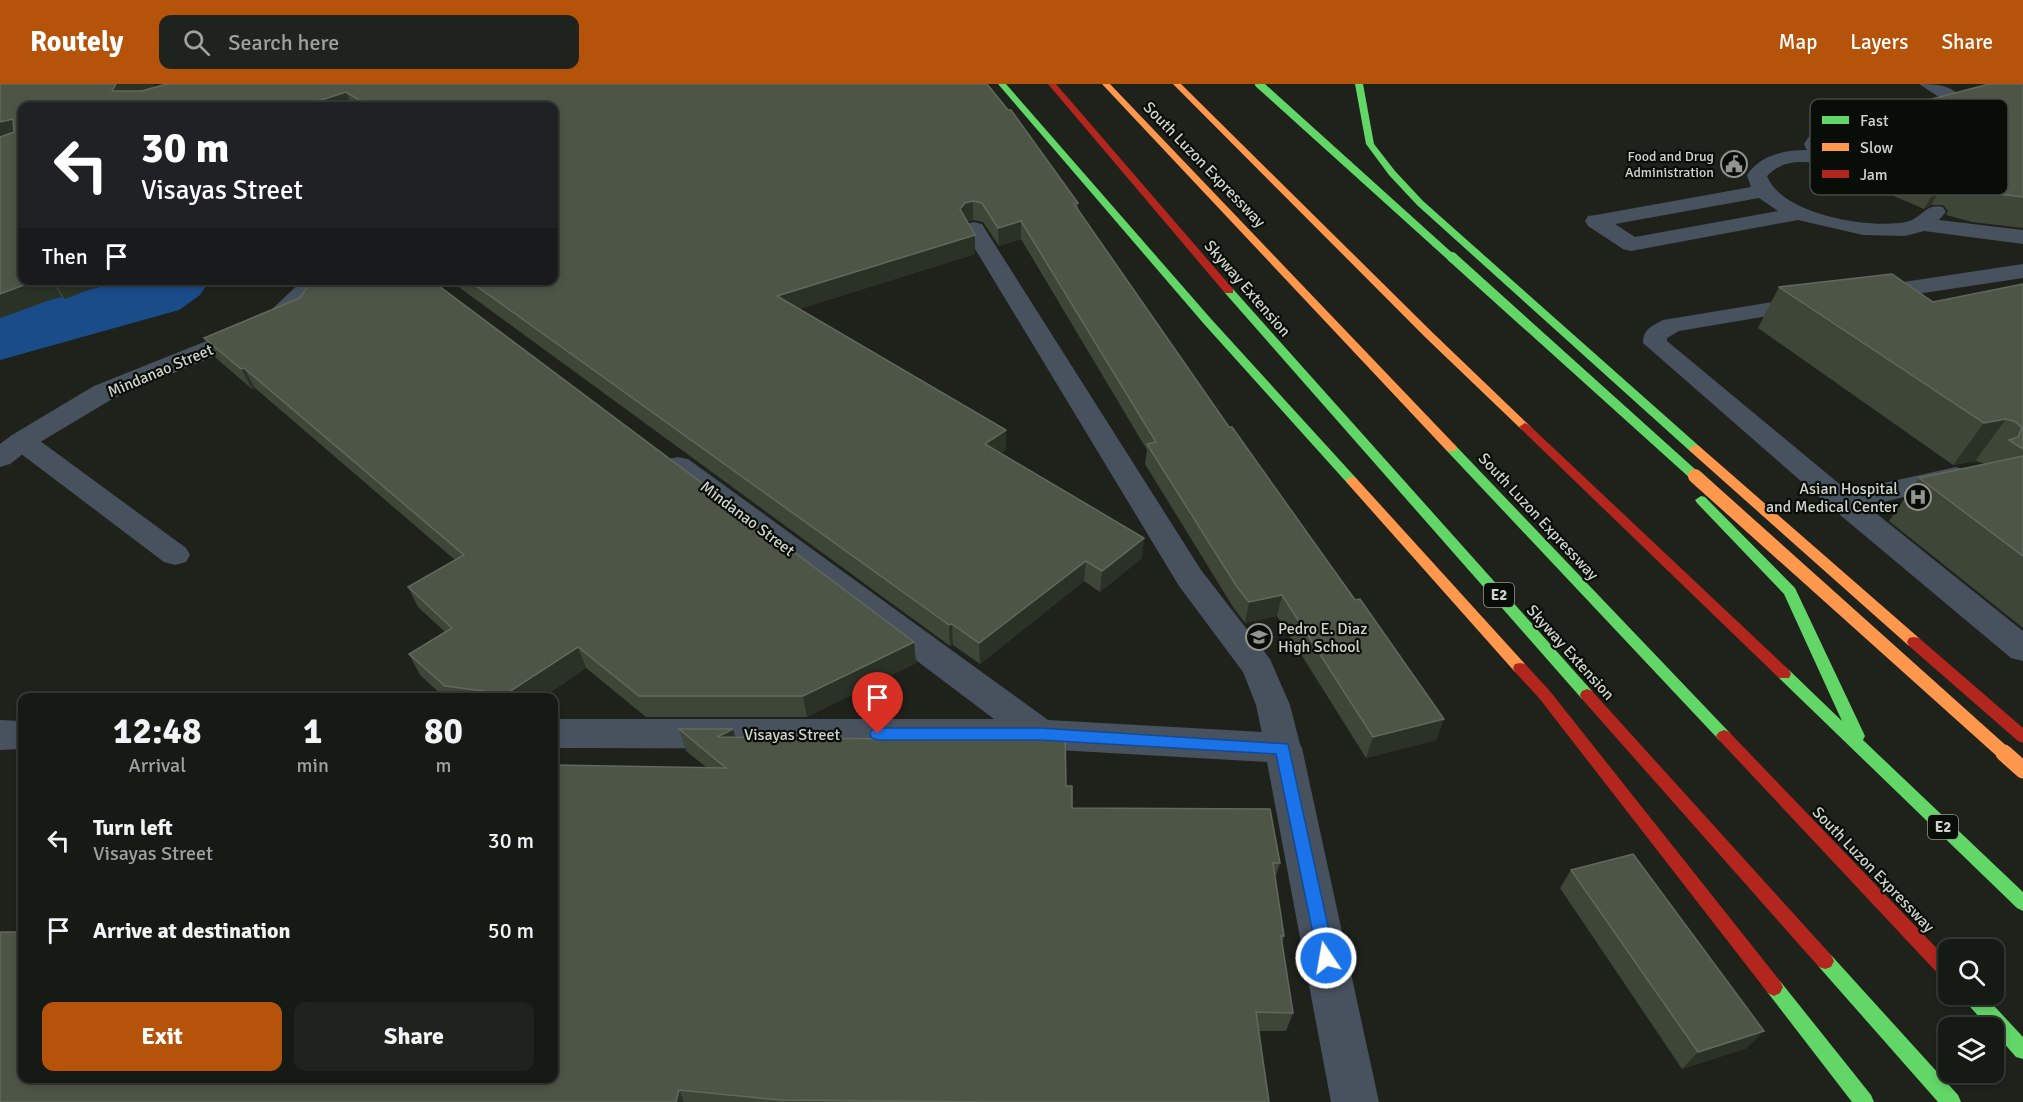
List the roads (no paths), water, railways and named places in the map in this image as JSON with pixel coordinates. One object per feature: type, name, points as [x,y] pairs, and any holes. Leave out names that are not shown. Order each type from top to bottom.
[{"type":"highway","points":[[1002,84],[1208,322],[1544,694],[1864,1102]]},
{"type":"highway","name":"Skyway Extension","points":[[1052,84],[1280,351],[1951,1102]]},
{"type":"highway","name":"South Luzon Expressway","points":[[1106,84],[1938,961]]},
{"type":"highway","name":"E2","points":[[1177,84],[1429,335],[2023,903]]},
{"type":"highway","points":[[1258,84],[2023,770]]},
{"type":"highway","points":[[1266,84],[1272,104],[1300,133],[1675,472],[1790,591],[1864,752]]},
{"type":"highway","points":[[1359,84],[1370,144],[1392,173],[1420,203],[1781,527],[2023,738]]},
{"type":"highway","points":[[1980,1005],[2023,1050]]},
{"type":"street","name":"Mindanao Street","points":[[11,449],[104,392],[248,333],[279,317],[313,285]]},
{"type":"street","name":"Mindanao Street","points":[[657,450],[1040,734]]},
{"type":"street","name":"Visayas Street","points":[[558,734],[1040,734],[1283,748]]},
{"type":"street","points":[[0,735],[18,735]]},
{"type":"street","points":[[1283,748],[1355,1102]]},
{"type":"lane","points":[[1928,84],[1953,99]]},
{"type":"lane","points":[[1810,157],[1788,158],[1764,165],[1757,175],[1763,191],[1777,202],[1827,223],[1867,229],[1902,229],[1928,218],[2023,237]]},
{"type":"lane","points":[[1763,191],[1596,221],[1631,244],[1799,213]]},
{"type":"lane","points":[[974,229],[1190,578],[1258,668],[1273,705],[1283,748]]},
{"type":"lane","points":[[2023,271],[1672,325],[1655,335],[1655,343],[1843,502],[2023,649]]},
{"type":"lane","points":[[11,449],[175,555]]},
{"type":"lane","points":[[1843,502],[1974,472]]},
{"type":"waterway","points":[[0,337],[47,322],[154,295],[168,285]]},
{"type":"place","name":"Food and Drug Administration","points":[[1734,164]]},
{"type":"place","name":"Asian Hospital and Medical Center","points":[[1918,497]]},
{"type":"place","name":"Pedro E. Diaz High School","points":[[1259,637]]}]
